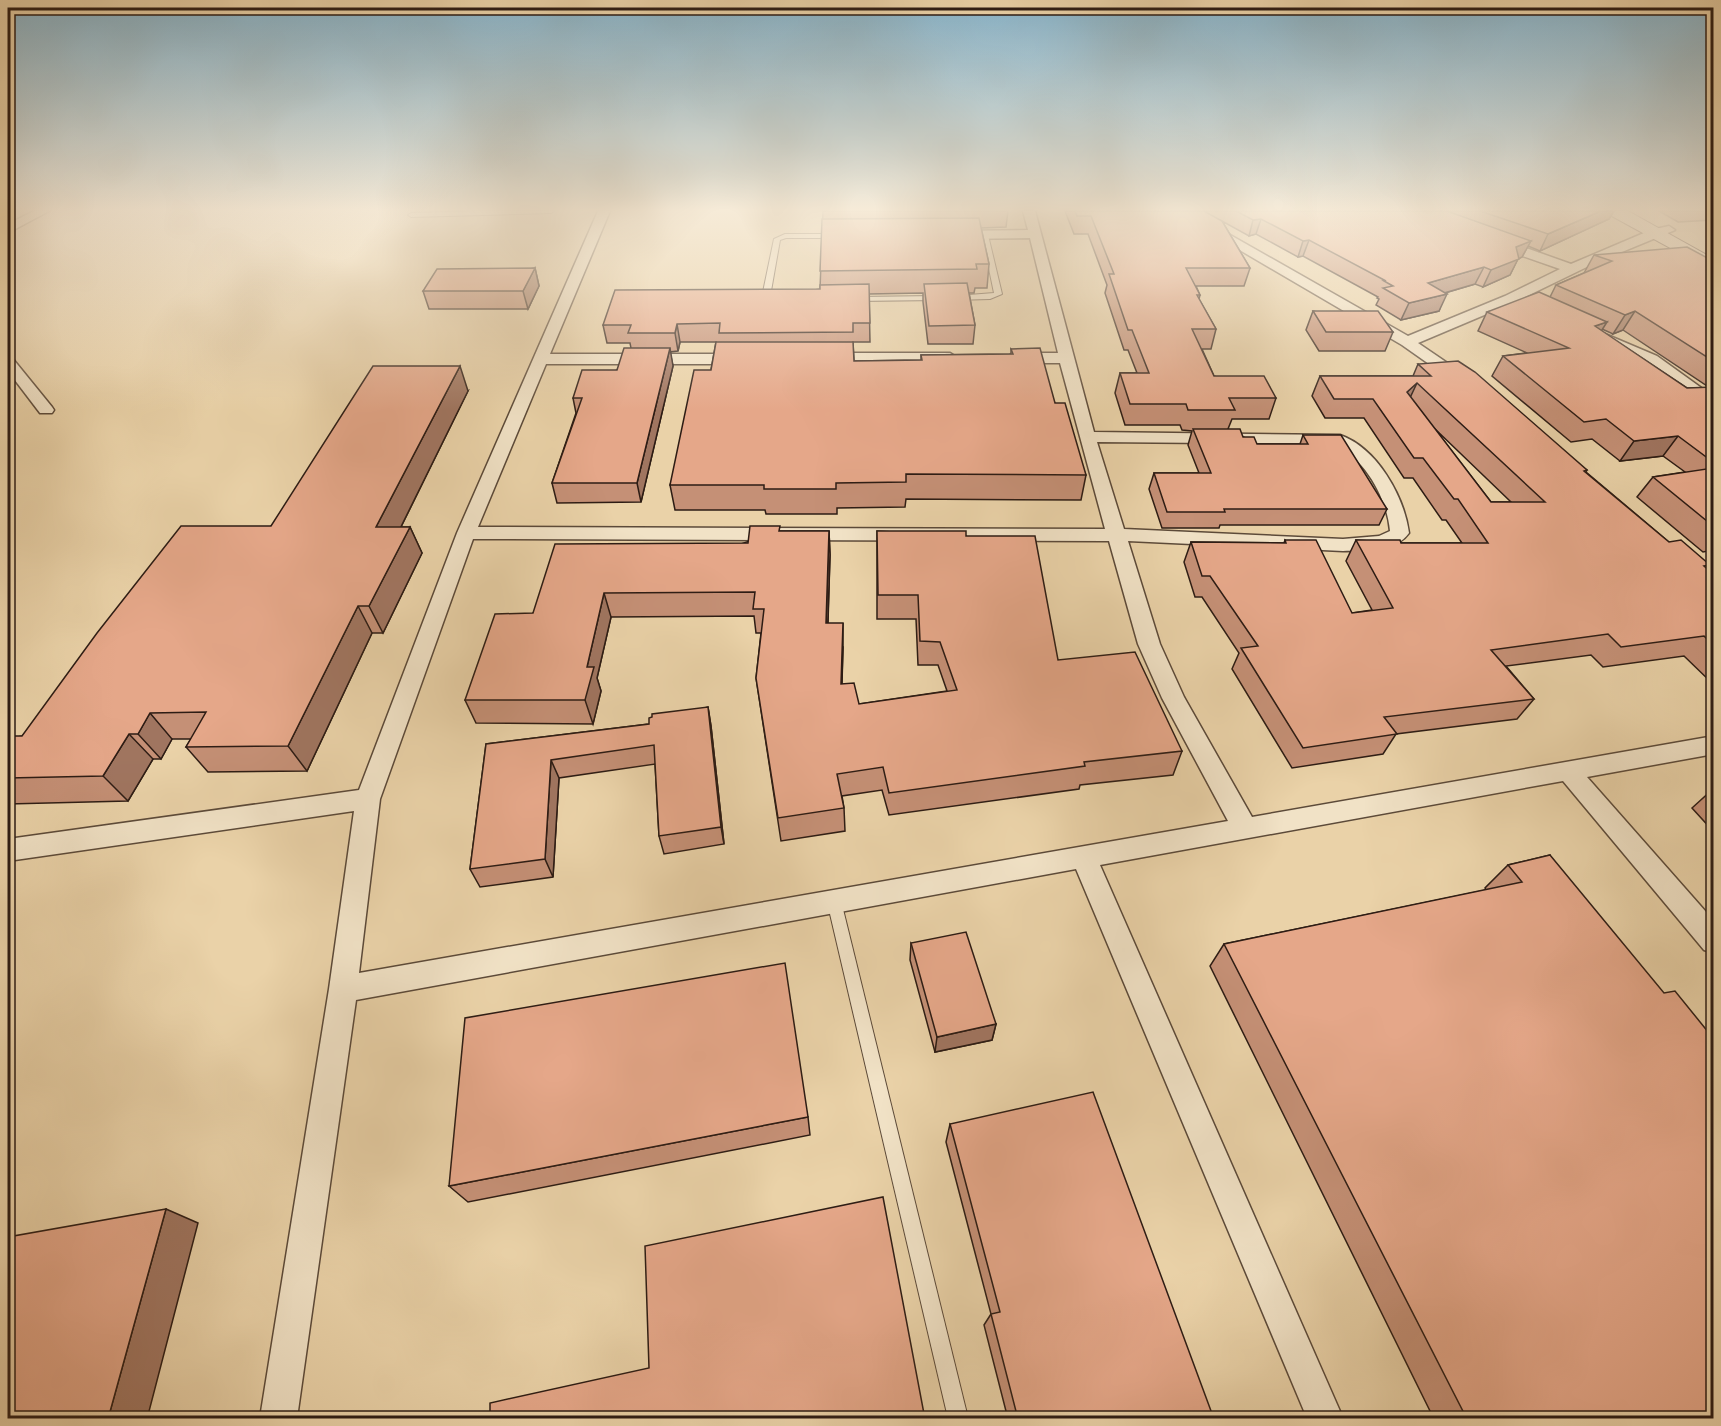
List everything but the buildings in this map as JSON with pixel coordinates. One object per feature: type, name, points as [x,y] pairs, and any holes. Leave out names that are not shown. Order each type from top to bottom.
[{"type":"street","points":[[278,1419],[343,989],[368,800],[466,533],[575,278]]},
{"type":"street","points":[[1046,278],[1087,436],[1149,644],[1173,698],[1245,828]]},
{"type":"street","points":[[1295,278],[1407,342],[1480,392]]},
{"type":"street","points":[[1407,342],[1515,297],[1555,278]]},
{"type":"street","points":[[1515,297],[1536,306]]},
{"type":"street","points":[[1589,330],[1652,359],[1713,405]]},
{"type":"street","points":[[804,358],[971,358]]},
{"type":"street","points":[[995,358],[1067,358]]},
{"type":"street","points":[[540,359],[756,359]]},
{"type":"street","points":[[8,363],[46,410]]},
{"type":"street","points":[[466,533],[1116,535],[1343,545],[1375,543],[1393,539],[1400,533],[1400,525],[1374,472],[1360,454],[1348,444],[1334,439],[1087,436]]},
{"type":"street","points":[[343,989],[1713,745]]},
{"type":"street","points":[[1568,771],[1713,941]]},
{"type":"street","points":[[8,850],[368,800]]},
{"type":"street","points":[[1084,857],[1325,1419]]},
{"type":"lane","points":[[770,278],[767,292],[775,297],[788,299]]},
{"type":"lane","points":[[848,299],[996,296],[998,294],[994,278]]},
{"type":"lane","points":[[834,901],[958,1419]]}]
